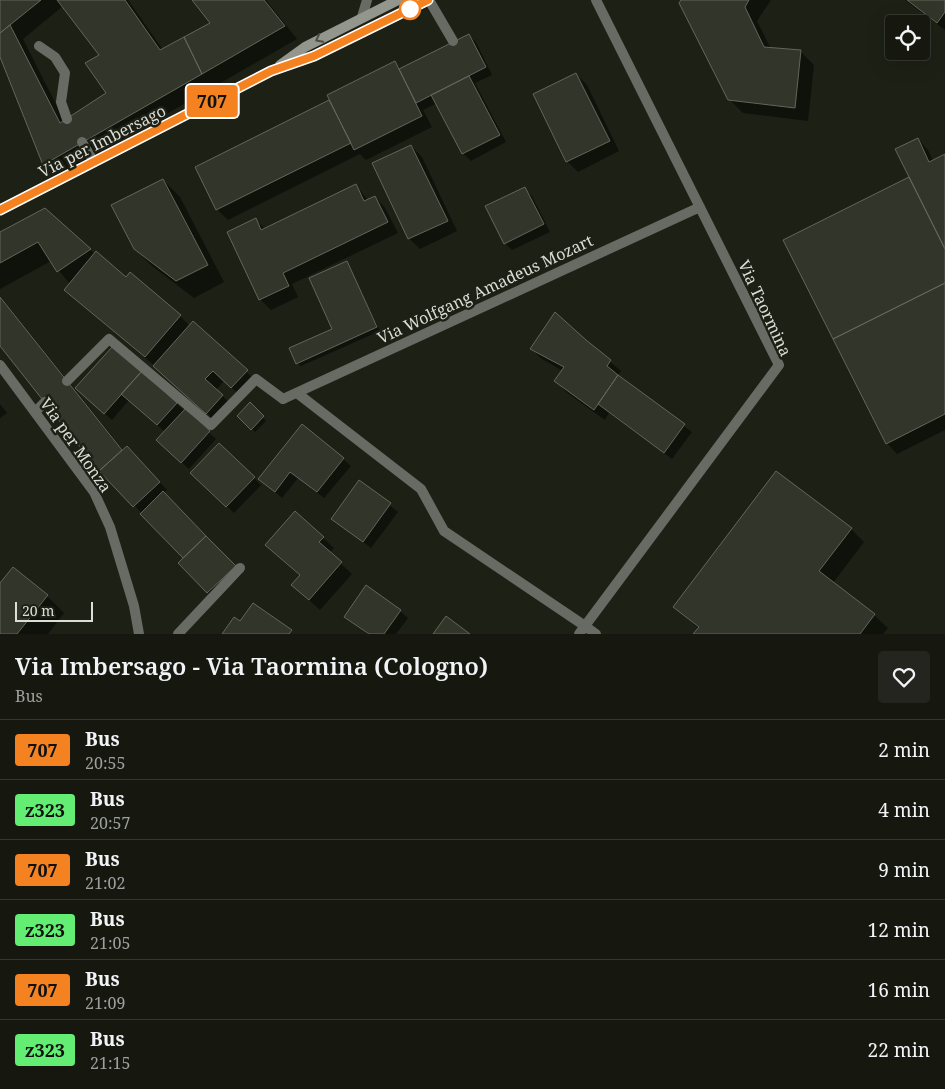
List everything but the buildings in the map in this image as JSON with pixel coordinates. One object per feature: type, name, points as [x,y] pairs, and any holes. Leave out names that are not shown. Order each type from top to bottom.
[{"type":"main road","name":"Via per Imbersago","points":[[271,71],[305,47],[398,0]]},
{"type":"main road","name":"Via per Imbersago","points":[[0,210],[271,71],[314,56],[428,0]]},
{"type":"street","points":[[362,17],[367,0]]},
{"type":"street","points":[[428,0],[453,41]]},
{"type":"street","name":"Via Taormina","points":[[582,630],[779,365],[596,0]]},
{"type":"street","points":[[39,46],[55,57],[65,73],[61,102],[67,119]]},
{"type":"street","points":[[82,142],[94,162]]},
{"type":"street","name":"Via Wolfgang Amadeus Mozart","points":[[66,381],[109,339],[211,425],[256,379],[283,399],[700,207]]},
{"type":"street","name":"Via per Monza","points":[[0,365],[94,492],[110,527],[134,606],[138,634]]},
{"type":"street","points":[[297,393],[422,489],[444,531],[582,630],[596,634]]},
{"type":"street","points":[[35,412],[45,402]]},
{"type":"street","points":[[178,634],[240,568]]},
{"type":"bus line","name":"707","points":[[0,210],[271,71],[314,56],[428,0]]}]
